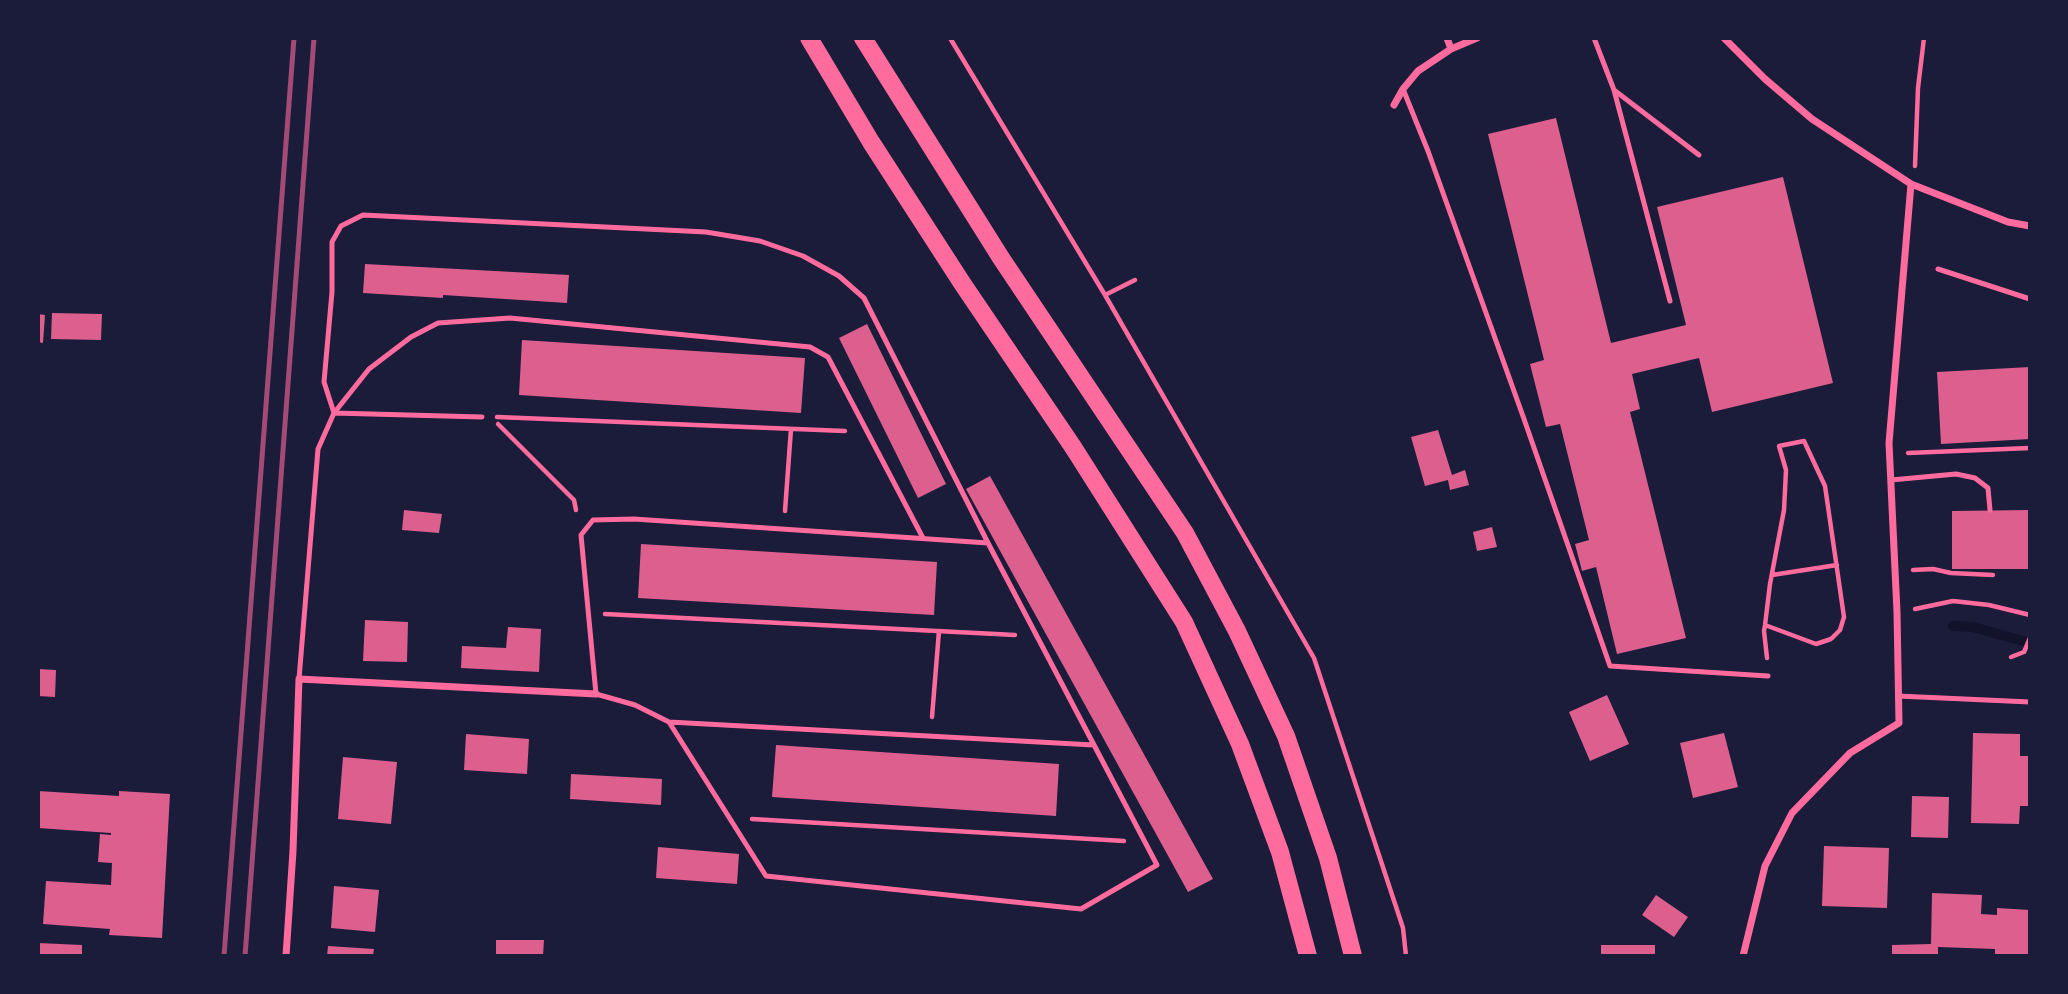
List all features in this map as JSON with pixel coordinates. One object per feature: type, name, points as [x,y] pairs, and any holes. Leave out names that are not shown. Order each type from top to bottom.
[{"type":"main road","points":[[809,38],[894,178],[1073,447],[1184,622],[1240,744],[1279,852],[1308,956]]},
{"type":"main road","points":[[863,38],[1001,258],[1185,533],[1237,631],[1286,736],[1328,858],[1353,956]]},
{"type":"street","points":[[1447,38],[1451,49]]},
{"type":"street","points":[[1394,105],[1418,71],[1451,49],[1477,38]]},
{"type":"street","points":[[1724,38],[1765,79],[1812,119],[1911,184],[2008,222],[2029,226]]},
{"type":"street","points":[[1743,956],[1766,866],[1792,813],[1850,753],[1899,723],[1897,612],[1889,454],[1911,184]]},
{"type":"street","points":[[286,956],[299,679],[596,694]]},
{"type":"lane","points":[[1594,38],[1614,90],[1670,302]]},
{"type":"lane","points":[[1403,89],[1506,368],[1610,666],[1768,676]]},
{"type":"lane","points":[[1614,90],[1699,155]]},
{"type":"lane","points":[[334,413],[324,382],[332,292],[332,242],[341,226],[363,215],[706,232],[760,241],[803,256],[839,276],[864,298],[1157,865],[1081,909],[766,876],[668,722]]},
{"type":"lane","points":[[1938,269],[2029,299]]},
{"type":"lane","points":[[299,679],[318,449],[334,413],[369,369],[411,337],[439,323],[510,318],[810,347],[828,357],[923,538]]},
{"type":"lane","points":[[334,413],[482,417]]},
{"type":"lane","points":[[1891,480],[1955,474],[1975,478],[1988,488],[1990,510]]},
{"type":"lane","points":[[988,542],[634,519],[593,520],[581,535],[596,694],[635,705],[668,722],[1094,744]]},
{"type":"lane","points":[[1898,696],[2029,702]]},
{"type":"path","points":[[950,38],[1105,295],[1314,657],[1403,928],[1406,956]]},
{"type":"path","points":[[1911,184],[1915,163],[1918,88],[1924,38]]},
{"type":"path","points":[[1105,295],[1135,280]]},
{"type":"path","points":[[482,417],[867,432]]},
{"type":"path","points":[[482,417],[493,418],[574,500],[581,535]]},
{"type":"path","points":[[784,529],[791,429]]},
{"type":"path","points":[[1765,625],[1816,644],[1831,639],[1840,630],[1844,617],[1825,486],[1804,441],[1779,446],[1786,470],[1784,510],[1765,625],[1768,676]]},
{"type":"path","points":[[1889,454],[2029,448]]},
{"type":"path","points":[[1772,575],[1836,565]]},
{"type":"path","points":[[1895,571],[1933,569],[1951,573],[1993,575]]},
{"type":"path","points":[[1897,612],[1953,601],[1989,605],[2029,615]]},
{"type":"path","points":[[589,613],[1037,636]]},
{"type":"path","points":[[931,736],[939,631]]},
{"type":"path","points":[[2011,657],[2026,650],[2029,638]]},
{"type":"path","points":[[729,817],[1146,842]]},
{"type":"building","points":[[1556,118],[1611,343],[1686,325],[1657,207],[1783,177],[1833,383],[1712,412],[1699,358],[1632,374],[1640,409],[1630,412],[1686,638],[1617,654],[1596,567],[1582,571],[1575,544],[1589,540],[1560,424],[1546,427],[1530,364],[1544,360],[1488,134]]},
{"type":"building","points":[[365,264],[569,275],[567,303],[363,293]]},
{"type":"building","points":[[52,313],[102,314],[101,340],[51,339]]},
{"type":"building","points":[[38,314],[45,315],[43,343],[38,342]]},
{"type":"building","points":[[867,324],[946,484],[918,498],[839,338]]},
{"type":"building","points":[[522,340],[805,358],[801,413],[519,395]]},
{"type":"building","points":[[2030,367],[2030,439],[1941,444],[1937,372]]},
{"type":"building","points":[[1438,430],[1452,475],[1465,470],[1469,485],[1450,490],[1448,480],[1425,486],[1411,437]]},
{"type":"building","points":[[990,476],[1213,879],[1188,892],[966,489]]},
{"type":"building","points":[[404,510],[442,514],[439,533],[402,530]]},
{"type":"building","points":[[2030,510],[2030,569],[1952,569],[1952,511]]},
{"type":"building","points":[[1492,527],[1497,547],[1477,551],[1473,532]]},
{"type":"building","points":[[641,544],[937,562],[934,615],[638,598]]},
{"type":"building","points":[[365,620],[408,622],[407,662],[363,661]]},
{"type":"building","points":[[508,627],[541,629],[539,672],[461,668],[462,646],[506,648]]},
{"type":"building","points":[[38,669],[56,670],[55,697],[38,696]]},
{"type":"building","points":[[1607,695],[1629,744],[1590,761],[1569,712]]},
{"type":"building","points":[[1724,733],[1738,787],[1693,798],[1680,743]]},
{"type":"building","points":[[1973,733],[2020,734],[2020,756],[2030,756],[2030,806],[2020,806],[2019,824],[1971,823]]},
{"type":"building","points":[[466,734],[529,739],[527,774],[464,770]]},
{"type":"building","points":[[776,745],[1059,764],[1056,816],[772,797]]},
{"type":"building","points":[[343,757],[397,762],[391,824],[338,819]]},
{"type":"building","points":[[571,774],[662,779],[661,805],[570,799]]},
{"type":"building","points":[[38,791],[119,796],[119,791],[170,794],[162,938],[109,935],[110,929],[43,924],[46,881],[111,885],[112,863],[98,862],[100,834],[111,833],[38,828]]},
{"type":"building","points":[[1912,796],[1949,797],[1948,838],[1911,837]]},
{"type":"building","points":[[1824,846],[1889,848],[1887,908],[1822,906]]},
{"type":"building","points":[[658,847],[739,854],[737,884],[656,878]]},
{"type":"building","points":[[334,886],[379,890],[375,932],[331,928]]},
{"type":"building","points":[[1932,893],[1982,895],[1981,914],[1997,915],[1997,908],[2030,910],[2030,956],[1995,956],[1995,949],[1938,947],[1938,956],[1892,956],[1892,945],[1931,944]]},
{"type":"building","points":[[1656,895],[1688,917],[1674,937],[1642,915]]},
{"type":"building","points":[[496,940],[544,940],[543,956],[496,956]]},
{"type":"building","points":[[38,943],[82,945],[82,956],[38,956]]},
{"type":"building","points":[[1601,945],[1655,945],[1655,956],[1601,956]]},
{"type":"building","points":[[328,946],[374,949],[373,956],[327,956]]},
{"type":"waterway","points":[[1953,626],[1973,627],[2030,643]]},
{"type":"railway","points":[[224,956],[294,38]]},
{"type":"railway","points":[[245,956],[314,38]]}]
